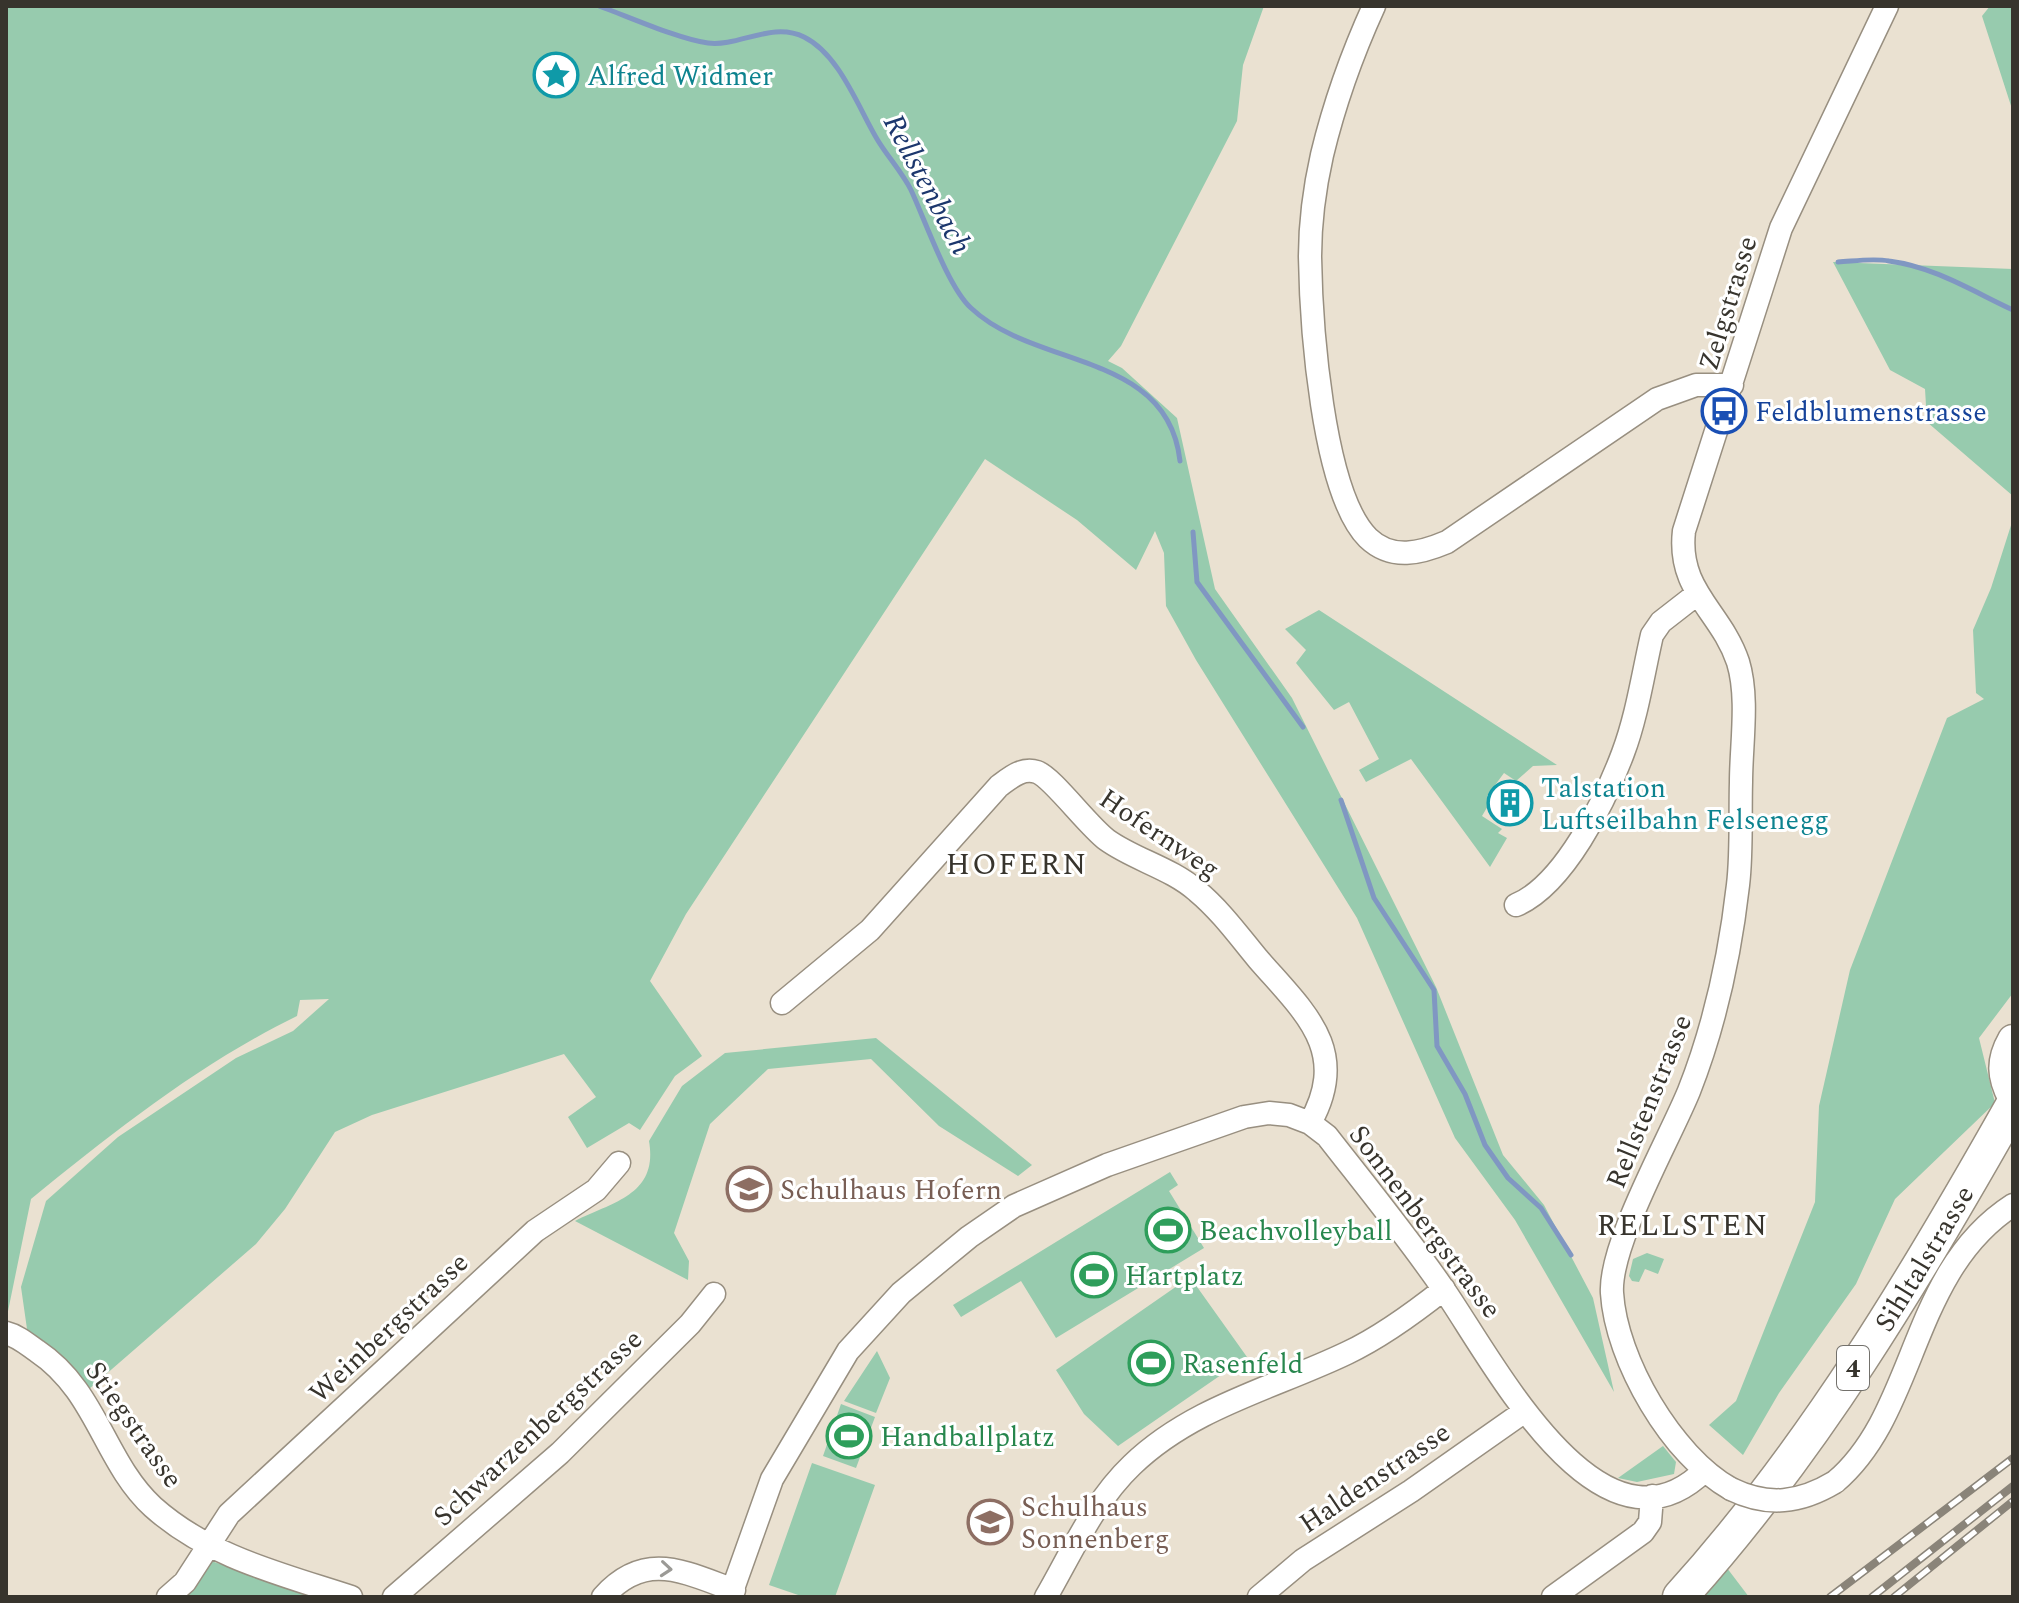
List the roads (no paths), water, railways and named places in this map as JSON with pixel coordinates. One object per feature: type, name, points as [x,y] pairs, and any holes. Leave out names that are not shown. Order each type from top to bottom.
[{"type":"main road","name":"Sihltalstrasse","points":[[1680,1597],[1803,1441],[1935,1241],[2010,1101]]},
{"type":"street","points":[[1374,6],[1322,156],[1310,254],[1321,393],[1334,459],[1352,516],[1369,539],[1404,554],[1422,553],[1457,535],[1657,399],[1696,385],[1732,385]]},
{"type":"street","name":"Zelgstrasse","points":[[1697,594],[1683,559],[1684,531],[1781,228],[1887,6]]},
{"type":"street","points":[[1516,905],[1536,895],[1575,845],[1623,752],[1652,635],[1661,622],[1697,594]]},
{"type":"street","name":"Rellstenstrasse","points":[[1697,594],[1731,645],[1738,664],[1742,700],[1738,883],[1711,1031],[1619,1250],[1612,1294],[1617,1328],[1637,1378],[1655,1409],[1704,1471],[1731,1489],[1762,1500],[1784,1501],[1817,1493],[1835,1482],[1857,1461],[1875,1433],[1916,1337],[1964,1250],[1993,1219],[2013,1205]]},
{"type":"street","name":"Hofernweg","points":[[782,1003],[870,930],[999,786],[1024,771],[1036,771],[1054,785],[1075,812],[1108,841],[1198,891],[1311,1021],[1325,1052],[1327,1073],[1323,1095],[1310,1123]]},
{"type":"street","points":[[2010,1101],[2003,1077],[2003,1062],[2013,1040]]},
{"type":"street","name":"Sonnenbergstrasse","points":[[732,1594],[772,1479],[848,1351],[901,1293],[969,1237],[1014,1206],[1094,1170],[1244,1117],[1269,1113],[1310,1123],[1327,1136],[1444,1289],[1525,1411],[1579,1472],[1605,1487],[1652,1496]]},
{"type":"street","name":"Weinbergstrasse","points":[[168,1597],[185,1582],[229,1514],[535,1231],[596,1190],[619,1163]]},
{"type":"street","points":[[1046,1597],[1103,1496],[1133,1464],[1177,1429],[1246,1394],[1349,1352],[1444,1289]]},
{"type":"street","name":"Schwarzenbergstrasse","points":[[394,1597],[560,1453],[690,1324],[714,1294]]},
{"type":"street","name":"Stiegstrasse","points":[[6,1333],[58,1365],[89,1404],[133,1482],[152,1506],[208,1548],[351,1597]]},
{"type":"street","name":"Haldenstrasse","points":[[1259,1597],[1303,1560],[1411,1491],[1525,1411]]},
{"type":"street","points":[[1553,1597],[1643,1532],[1650,1522],[1652,1496],[1674,1490],[1704,1471]]},
{"type":"street","points":[[603,1597],[618,1582],[647,1568],[682,1571],[732,1594]]},
{"type":"waterway","name":"Rellstenbach","points":[[599,6],[669,33],[708,43],[732,42],[780,32],[804,37],[816,45],[837,68],[877,139],[907,183],[962,298],[998,328],[1095,366],[1125,380],[1151,399],[1170,425],[1180,461]]},
{"type":"waterway","points":[[1838,262],[1877,260],[1906,264],[1953,281],[2013,310]]},
{"type":"waterway","name":"Rellstenbach","points":[[1193,532],[1197,582],[1303,727]]},
{"type":"waterway","name":"Rellstenbach","points":[[1341,800],[1374,898],[1434,990],[1437,1046],[1465,1094],[1485,1145],[1508,1178],[1541,1208],[1571,1255]]},
{"type":"railway","points":[[1830,1597],[2013,1458]]},
{"type":"railway","points":[[1872,1597],[2013,1486]]},
{"type":"railway","points":[[1894,1597],[2013,1501]]},
{"type":"place","name":"Alfred Widmer","points":[[556,75]]},
{"type":"place","name":"Feldblumenstrasse","points":[[1724,411]]},
{"type":"place","name":"Talstation Luftseilbahn Felsenegg","points":[[1510,803]]},
{"type":"place","name":"Schulhaus Hofern","points":[[749,1189]]},
{"type":"place","name":"Beachvolleyball","points":[[1168,1230]]},
{"type":"place","name":"Hartplatz","points":[[1094,1275]]},
{"type":"place","name":"Rasenfeld","points":[[1151,1363]]},
{"type":"place","name":"Handballplatz","points":[[849,1436]]},
{"type":"place","name":"Schulhaus Sonnenberg","points":[[990,1522]]},
{"type":"district","name":"HOFERN","points":[[1017,864]]},
{"type":"district","name":"RELLSTEN","points":[[1683,1225]]}]
